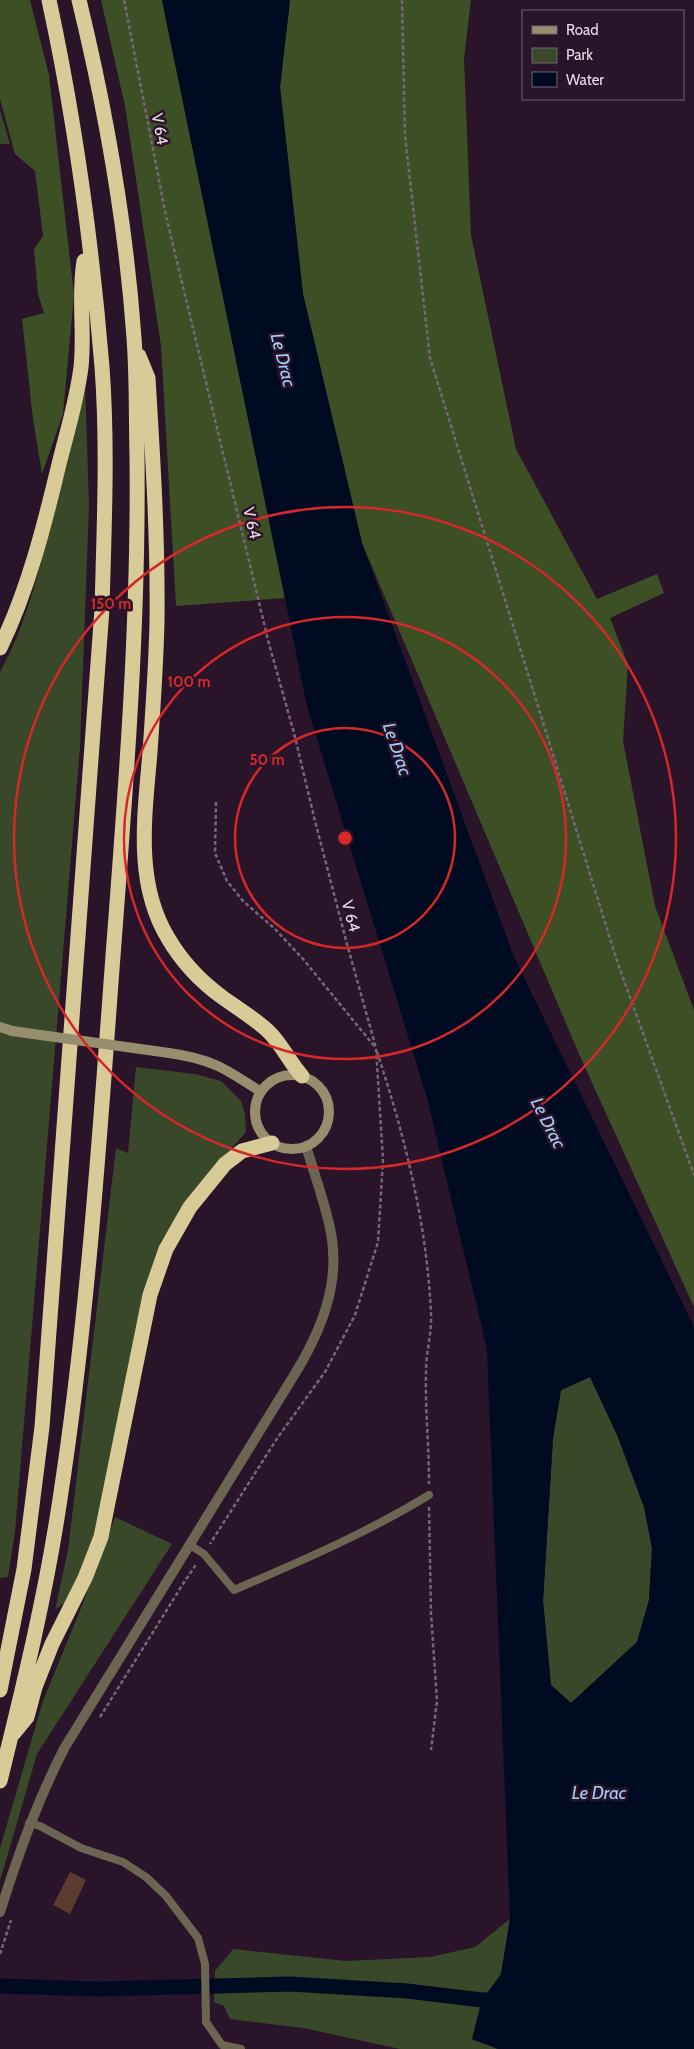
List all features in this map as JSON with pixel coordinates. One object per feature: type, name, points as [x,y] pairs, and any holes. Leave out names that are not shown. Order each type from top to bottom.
[{"type":"highway","points":[[0,1690],[25,1560],[42,1427],[102,609],[104,429],[102,368],[88,235],[71,109],[49,0]]},
{"type":"highway","points":[[0,1781],[44,1586],[60,1503],[82,1327],[102,1117],[137,598],[138,511],[135,344],[128,269],[118,195],[98,83],[80,0]]},
{"type":"highway","points":[[0,648],[20,601],[32,566],[76,395],[83,344],[83,271],[88,235]]},
{"type":"highway","points":[[135,344],[148,378],[156,550],[156,632],[145,833],[145,866],[149,891],[167,938],[188,967],[269,1032],[279,1043],[291,1064],[302,1076]]},
{"type":"highway","points":[[11,1737],[27,1717],[35,1687],[52,1644],[85,1578],[101,1537],[148,1307],[166,1249],[177,1226],[190,1207],[225,1164],[242,1151],[272,1143]]},
{"type":"main road","points":[[4,1029],[206,1060],[232,1073],[261,1092]]},
{"type":"main road","points":[[294,1075],[302,1076],[309,1079],[325,1095],[329,1110],[327,1125],[319,1138],[306,1146],[288,1149],[272,1143],[259,1129],[255,1110],[261,1092],[272,1081],[294,1075]]},
{"type":"street","points":[[0,1912],[29,1823],[44,1787],[65,1747],[309,1352],[327,1307],[334,1266],[330,1228],[306,1146]]},
{"type":"lane","points":[[190,1546],[204,1554],[234,1590],[320,1553],[394,1516],[429,1495]]},
{"type":"lane","points":[[29,1823],[40,1826],[81,1848],[123,1862],[146,1877],[166,1896],[198,1938],[205,1964],[206,2022],[222,2045],[241,2049]]},
{"type":"path","name":"V 64","points":[[124,0],[168,226],[269,644],[376,1048],[398,1116],[420,1214],[426,1256],[431,1317],[426,1370],[431,1613],[437,1701],[431,1750]]},
{"type":"path","points":[[402,0],[405,136],[430,358],[617,961],[694,1175]]},
{"type":"path","points":[[216,802],[215,853],[227,881],[243,901],[275,929],[303,959],[376,1048]]},
{"type":"green space","points":[[0,0],[30,0],[49,75],[74,295],[63,414],[42,474],[33,419],[22,319],[44,313],[38,294],[34,249],[43,236],[35,171],[15,154],[0,99]]},
{"type":"green space","points":[[101,0],[162,0],[285,598],[176,606],[161,346],[125,106]]},
{"type":"green space","points":[[290,0],[471,0],[464,59],[471,235],[516,449],[597,599],[657,574],[664,593],[610,618],[628,664],[623,741],[655,906],[694,1010],[694,1307],[579,1054],[362,543],[303,294],[280,87]]},
{"type":"green space","points":[[0,110],[10,144],[0,144]]},
{"type":"green space","points":[[85,380],[89,506],[80,747],[15,1532],[8,1577],[0,1578],[0,672],[18,634],[38,575]]},
{"type":"green space","points":[[136,1067],[195,1074],[221,1081],[241,1101],[245,1114],[246,1132],[205,1178],[161,1241],[142,1311],[91,1551],[67,1601],[55,1610],[68,1550],[116,1148],[128,1153]]},
{"type":"green space","points":[[590,1377],[618,1437],[644,1507],[652,1548],[649,1600],[637,1642],[571,1703],[551,1685],[543,1601],[553,1438],[561,1390]]},
{"type":"green space","points":[[115,1517],[172,1544],[37,1754],[0,1881],[0,1848],[43,1701],[83,1603]]},
{"type":"green space","points":[[510,1919],[501,1975],[482,2000],[472,2039],[498,2049],[400,2049],[303,2028],[230,2019],[224,2006],[214,2002],[215,1971],[233,1949],[346,1961],[430,1957],[475,1947]]},
{"type":"water","name":"Le Drac","points":[[162,0],[290,0],[280,87],[303,294],[362,543],[514,957],[694,1327],[694,2049],[498,2049],[472,2039],[482,2000],[501,1974],[510,1919],[487,1349],[427,1098],[307,706]],"holes":[[[590,1377],[618,1437],[644,1507],[652,1548],[649,1600],[637,1642],[571,1703],[551,1685],[543,1601],[553,1438],[561,1390]]]},
{"type":"building","points":[[70,1872],[86,1880],[70,1914],[53,1905]]},
{"type":"waterway","points":[[0,1986],[98,1989],[290,1984],[407,1991],[482,2000],[503,1999]]}]
